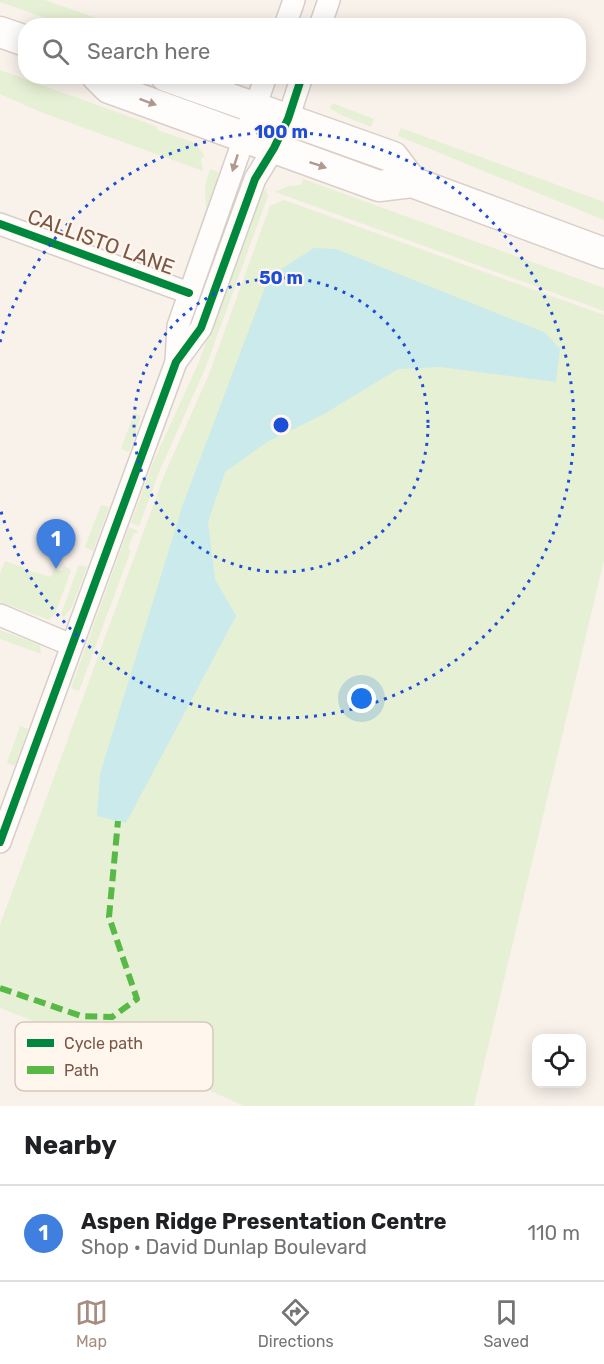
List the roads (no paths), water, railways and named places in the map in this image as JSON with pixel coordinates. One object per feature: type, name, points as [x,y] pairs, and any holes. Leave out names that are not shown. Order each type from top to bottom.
[{"type":"main road","points":[[0,32],[18,38]]},
{"type":"main road","points":[[105,84],[109,88],[379,186],[412,182],[604,253]]},
{"type":"main road","points":[[189,84],[393,157],[412,182]]},
{"type":"street","points":[[288,18],[294,0]]},
{"type":"street","points":[[323,18],[329,0]]},
{"type":"street","points":[[176,362],[178,326],[263,84]]},
{"type":"street","points":[[0,842],[176,362],[201,328],[255,178],[274,148],[288,119],[299,84]]},
{"type":"street","name":"CALLISTO LANE","points":[[0,224],[189,293]]},
{"type":"street","points":[[0,615],[71,645]]},
{"type":"water","points":[[314,248],[336,249],[544,332],[560,349],[556,382],[440,367],[398,369],[324,414],[267,442],[225,472],[208,522],[215,579],[236,616],[126,823],[97,816],[100,774],[183,504],[269,277]]},
{"type":"place","name":"Aspen Ridge Presentation Centre","points":[[56,569]]}]
